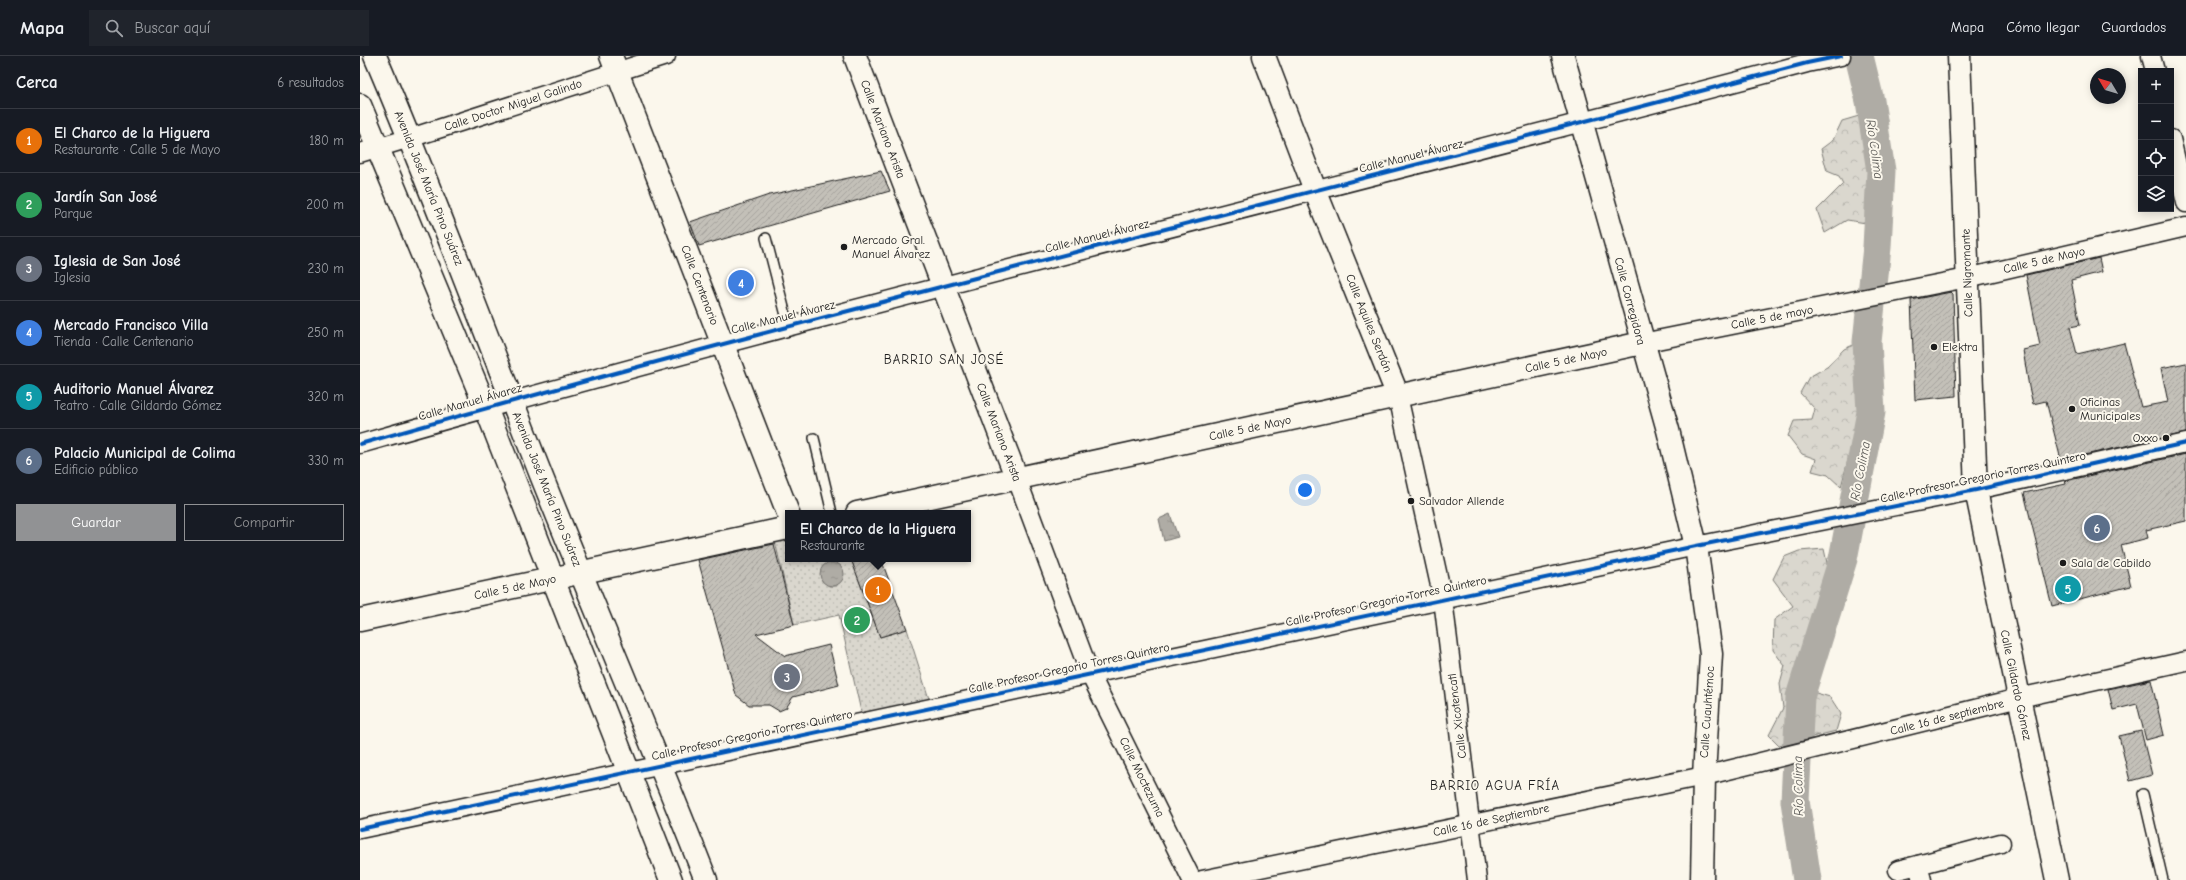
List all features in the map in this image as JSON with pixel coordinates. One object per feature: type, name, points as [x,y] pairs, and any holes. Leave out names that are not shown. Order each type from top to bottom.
[{"type":"street","name":"Avenida José María Pino Suárez","points":[[375,56],[410,138],[580,573],[661,765],[706,880]]},
{"type":"street","name":"Calle Doctor Miguel Galindo","points":[[369,150],[410,138],[614,64],[666,56]]},
{"type":"street","name":"Calle Mariano Arista","points":[[855,56],[1090,674]]},
{"type":"street","name":"Calle Aquiles Serdán","points":[[1264,56],[1315,190],[1398,396],[1443,599]]},
{"type":"street","name":"Calle Corregidora","points":[[1563,56],[1642,343],[1668,430],[1696,546]]},
{"type":"street","name":"Calle Manuel Álvarez","points":[[360,444],[722,343],[1581,123],[1807,63],[1841,56]]},
{"type":"street","name":"Calle Nigromante","points":[[1959,56],[1976,490]]},
{"type":"street","points":[[2151,56],[2154,68]]},
{"type":"street","name":"Calle Centenario","points":[[614,64],[787,510]]},
{"type":"street","points":[[360,105],[369,150],[486,408],[671,880]]},
{"type":"street","points":[[2171,140],[2186,202]]},
{"type":"street","name":"Calle 5 de Mayo","points":[[1902,291],[1967,278],[2186,227]]},
{"type":"street","name":"Calle 5 de mayo","points":[[1642,343],[1902,291]]},
{"type":"street","name":"Calle 5 de Mayo","points":[[871,510],[1642,343]]},
{"type":"street","name":"Calle Profresor Gregorio Torres Quintero","points":[[1783,528],[1976,490],[2186,443]]},
{"type":"street","name":"Calle Gildardo Gómez","points":[[1976,490],[2057,880]]},
{"type":"street","name":"Calle Profesor Gregorio Torres Quintero","points":[[360,829],[1783,528]]},
{"type":"street","name":"Calle 5 de Mayo","points":[[360,620],[785,529]]},
{"type":"street","name":"Calle Cuauhtémoc","points":[[1696,546],[1711,654],[1704,776],[1702,880]]},
{"type":"street","name":"Calle Xicotencatl","points":[[1443,599],[1477,880]]},
{"type":"street","name":"Calle 16 de septiembre","points":[[1779,758],[2019,698],[2186,661]]},
{"type":"street","name":"Calle Moctezuma","points":[[1090,674],[1192,880]]},
{"type":"street","name":"Calle 16 de Septiembre","points":[[1202,880],[1704,776],[1779,758]]},
{"type":"street","points":[[1898,870],[1920,872],[2001,843]]},
{"type":"lane","points":[[766,238],[788,327]]},
{"type":"lane","points":[[814,438],[831,510]]},
{"type":"lane","points":[[2143,794],[2163,880]]},
{"type":"green space","points":[[1859,116],[1874,169],[1866,223],[1847,220],[1825,233],[1817,210],[1843,184],[1839,176],[1827,171],[1821,149],[1833,140],[1842,121]]},
{"type":"green space","points":[[1858,343],[1859,417],[1841,487],[1828,475],[1812,471],[1816,459],[1802,454],[1788,436],[1794,421],[1812,420],[1815,409],[1800,393],[1809,377],[1827,367],[1844,349]]},
{"type":"green space","points":[[785,539],[785,562],[852,562],[880,637],[907,629],[930,702],[862,716],[839,615],[794,625],[775,541]],"holes":[[[834,563],[837,586],[829,586],[822,581],[821,570],[827,564]]]},
{"type":"green space","points":[[1824,549],[1830,577],[1831,617],[1810,648],[1816,669],[1809,691],[1830,697],[1841,714],[1836,731],[1779,745],[1769,735],[1783,708],[1780,684],[1785,666],[1773,650],[1774,620],[1793,606],[1773,579],[1784,557],[1799,551]]},
{"type":"water","points":[[1170,514],[1178,537],[1164,541],[1159,519]]},
{"type":"water","points":[[832,562],[837,563],[843,569],[843,579],[837,585],[832,586],[827,585],[821,579],[820,574],[821,569],[827,563]]},
{"type":"building","points":[[881,171],[890,191],[699,246],[690,222],[769,195]]},
{"type":"building","points":[[2099,258],[2102,272],[2071,280],[2080,325],[2070,327],[2077,354],[2124,343],[2141,407],[2168,402],[2161,368],[2186,363],[2186,433],[2061,460],[2046,401],[2033,404],[2029,387],[2023,350],[2040,346],[2026,275]]},
{"type":"building","name":"Elektra","points":[[1951,292],[1953,294],[1956,396],[1915,400],[1911,300]]},
{"type":"building","points":[[2186,454],[2186,521],[2146,530],[2148,538],[2121,545],[2131,586],[2052,606],[2024,493],[2066,484],[2065,481]]},
{"type":"building","points":[[774,544],[794,625],[756,634],[785,656],[829,645],[839,685],[793,697],[786,708],[779,711],[769,705],[749,705],[736,695],[698,560]]},
{"type":"building","points":[[852,562],[882,562],[907,629],[880,637]]},
{"type":"building","points":[[2151,680],[2164,735],[2146,740],[2137,704],[2113,710],[2108,689]]},
{"type":"building","points":[[2141,731],[2152,775],[2130,781],[2119,736]]},
{"type":"waterway","name":"Río Colima","points":[[1807,880],[1795,801],[1800,697],[1843,559],[1871,412],[1867,342],[1877,247],[1881,171],[1870,101],[1859,56]]},
{"type":"cycle path","points":[[360,444],[902,297],[1807,63],[1841,56]]},
{"type":"cycle path","points":[[360,829],[1696,546],[1976,490],[2186,443]]},
{"type":"place","name":"Mercado Gral. Manuel Álvarez","points":[[844,247]]},
{"type":"place","name":"Mercado Francisco Villa","points":[[741,283]]},
{"type":"place","name":"Elektra","points":[[1934,347]]},
{"type":"place","name":"Oficinas Municipales","points":[[2072,409]]},
{"type":"place","name":"Oxxo","points":[[2166,438]]},
{"type":"place","name":"Salvador Allende","points":[[1411,501]]},
{"type":"place","name":"Palacio Municipal de Colima","points":[[2097,528]]},
{"type":"place","name":"Sala de Cabildo","points":[[2063,563]]},
{"type":"place","name":"Auditorio Manuel Álvarez","points":[[2068,589]]},
{"type":"place","name":"El Charco de la Higuera","points":[[878,590]]},
{"type":"place","name":"Jardín San José","points":[[857,620]]},
{"type":"place","name":"Iglesia de San José","points":[[787,677]]},
{"type":"district","name":"BARRIO SAN JOSÉ","points":[[944,359]]},
{"type":"district","name":"BARRIO AGUA FRÍA","points":[[1495,785]]}]
